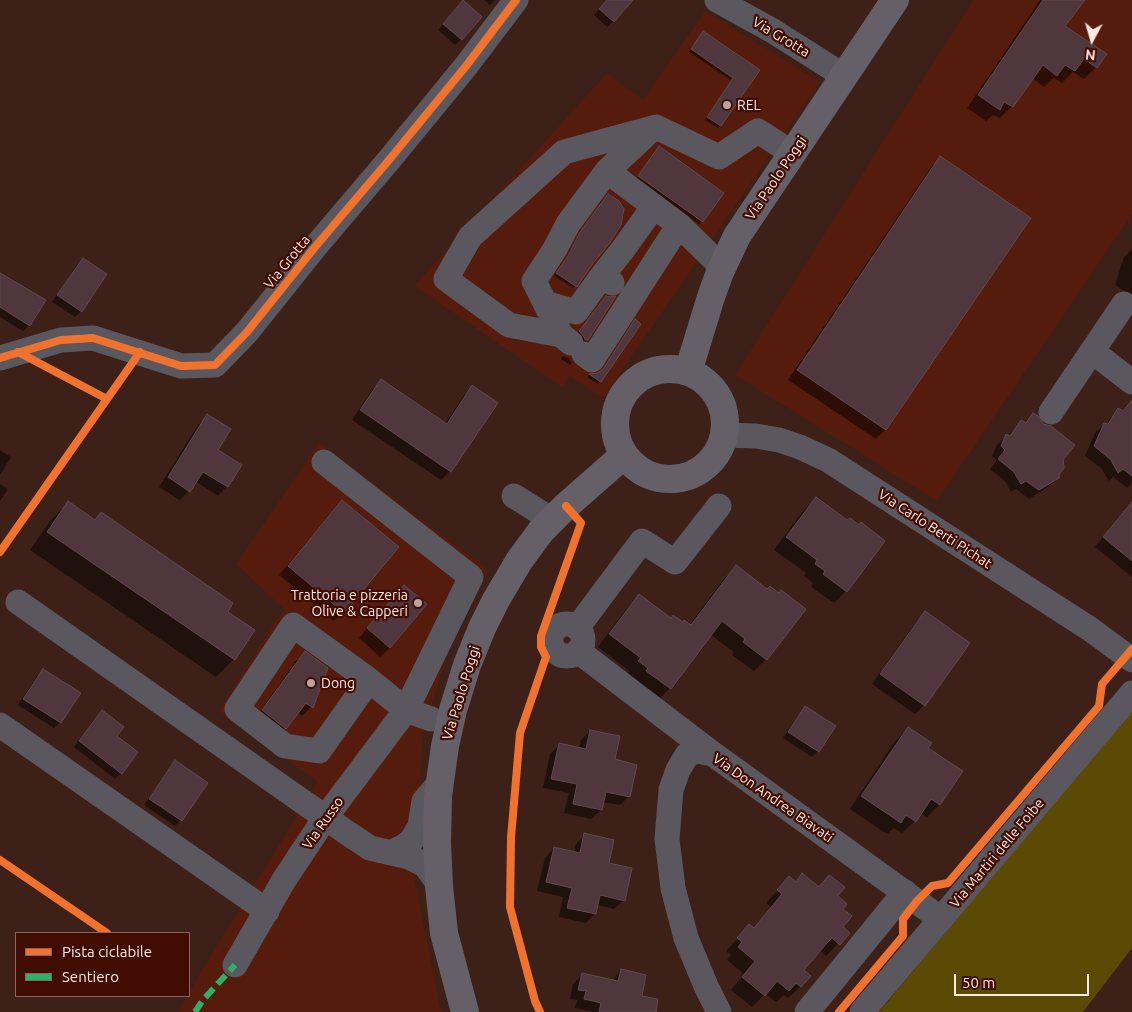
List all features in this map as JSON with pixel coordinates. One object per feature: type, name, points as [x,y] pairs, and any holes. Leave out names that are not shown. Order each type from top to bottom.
[{"type":"main road","name":"Via Paolo Poggi","points":[[688,372],[711,297],[737,236],[896,0]]},
{"type":"main road","points":[[675,370],[688,372],[710,386],[722,409],[725,422],[724,435],[717,452],[706,466],[690,475],[671,479],[653,476],[637,468],[624,455],[618,444],[615,432],[615,419],[623,396],[630,386],[640,378],[651,373],[675,370]]},
{"type":"main road","name":"Via Paolo Poggi","points":[[465,1012],[444,933],[437,843],[438,797],[445,746],[453,710],[467,665],[482,628],[519,561],[552,520],[624,455]]},
{"type":"street","name":"Via Grotta","points":[[0,358],[61,340],[93,338],[181,366],[215,365],[247,332],[315,247],[389,160],[466,66],[516,0]]},
{"type":"street","name":"Via Grotta","points":[[717,0],[844,76]]},
{"type":"street","points":[[654,127],[607,171],[568,224],[555,249],[534,281],[545,303],[572,344],[592,360],[618,287],[624,248],[654,206]]},
{"type":"street","points":[[572,344],[509,325],[446,279],[470,237],[564,152],[656,127],[719,158],[758,131],[792,154]]},
{"type":"street","points":[[607,171],[679,225],[722,268]]},
{"type":"street","points":[[545,303],[576,312],[618,287],[679,225]]},
{"type":"street","points":[[1051,412],[1124,304]]},
{"type":"street","points":[[1093,352],[1132,382]]},
{"type":"street","name":"Via Carlo Berti Pichat","points":[[724,435],[756,436],[779,440],[828,460],[1090,629],[1132,660]]},
{"type":"street","name":"Via Russo","points":[[234,965],[284,880],[326,818],[406,710],[471,577],[324,462]]},
{"type":"street","points":[[514,496],[552,520]]},
{"type":"street","points":[[713,754],[577,639],[642,540],[675,562],[719,506]]},
{"type":"street","points":[[18,602],[370,848],[409,856],[425,865],[439,884]]},
{"type":"street","points":[[369,680],[320,751],[285,746],[237,709],[294,625],[369,680],[406,710],[431,719]]},
{"type":"street","name":"Via Martiri delle Foibe","points":[[862,1012],[1132,693]]},
{"type":"street","points":[[0,725],[267,911]]},
{"type":"street","name":"Via Don Andrea Biavati","points":[[719,1012],[686,938],[673,888],[667,839],[671,790],[678,770],[687,755],[697,751],[713,754],[941,919]]},
{"type":"street","points":[[392,852],[412,840],[420,826],[424,801],[440,782]]},
{"type":"street","points":[[807,1012],[905,892]]},
{"type":"shaded area","points":[[973,0],[1132,0],[1132,214],[937,501],[735,375]]},
{"type":"shaded area","points":[[705,11],[820,82],[603,398],[570,376],[562,387],[414,286],[607,73],[643,100]]},
{"type":"shaded area","points":[[319,443],[487,569],[451,643],[423,732],[414,877],[441,1012],[178,1012],[186,997],[190,997],[190,991],[200,973],[318,782],[219,711],[284,609],[236,564]]},
{"type":"shaded area","points":[[1132,709],[1132,948],[1083,1012],[879,1012]]},
{"type":"building","points":[[463,0],[482,17],[462,40],[443,24]]},
{"type":"building","points":[[607,0],[633,0],[614,22],[599,9]]},
{"type":"building","points":[[1043,0],[1085,0],[1065,26],[1107,54],[1097,68],[1084,59],[1075,71],[1065,65],[1057,76],[1043,65],[1013,107],[1004,102],[1000,110],[978,95]]},
{"type":"building","points":[[703,31],[760,70],[721,126],[707,117],[733,78],[691,49]]},
{"type":"building","points":[[659,146],[724,193],[703,222],[638,176]]},
{"type":"building","points":[[940,156],[1031,218],[886,430],[797,370]]},
{"type":"building","points":[[608,194],[619,201],[624,209],[621,225],[577,287],[556,273],[568,256],[580,232]]},
{"type":"building","points":[[83,258],[107,274],[82,312],[57,295]]},
{"type":"building","points":[[0,273],[46,300],[30,326],[0,307]]},
{"type":"building","points":[[606,296],[616,296],[588,340],[585,340],[579,331]]},
{"type":"building","points":[[635,319],[641,324],[601,382],[589,374],[598,373],[604,368]]},
{"type":"building","points":[[381,379],[447,424],[472,385],[498,403],[451,472],[360,410]]},
{"type":"building","points":[[1132,400],[1132,476],[1123,469],[1118,473],[1111,460],[1094,446],[1104,423],[1108,424],[1118,408],[1123,411]]},
{"type":"building","points":[[1033,413],[1038,416],[1043,424],[1051,426],[1075,445],[1063,460],[1064,468],[1059,478],[1039,490],[1026,481],[1021,484],[1014,472],[998,459],[1005,450],[1001,446],[1006,434],[1010,436],[1021,420],[1026,423]]},
{"type":"building","points":[[207,414],[231,429],[218,450],[242,465],[228,487],[203,472],[190,492],[168,477]]},
{"type":"building","points":[[816,497],[847,520],[850,518],[859,525],[861,522],[885,541],[847,592],[823,574],[825,571],[815,564],[817,560],[786,537]]},
{"type":"building","points":[[342,500],[399,547],[344,613],[288,566]]},
{"type":"building","points":[[68,501],[95,520],[101,512],[233,603],[228,612],[255,630],[235,660],[47,532]]},
{"type":"building","points":[[1132,502],[1132,561],[1103,537]]},
{"type":"building","points":[[736,565],[767,589],[770,586],[779,593],[781,590],[806,609],[767,660],[743,642],[745,639],[722,621],[671,689],[646,671],[648,668],[638,661],[641,658],[609,634],[639,594],[671,618],[673,615],[691,625]]},
{"type":"building","points":[[404,585],[427,604],[390,648],[367,628]]},
{"type":"building","points":[[925,611],[970,643],[925,706],[880,674]]},
{"type":"building","points":[[305,651],[328,668],[313,708],[306,703],[286,729],[262,710]]},
{"type":"building","points":[[43,669],[81,693],[61,723],[23,699]]},
{"type":"building","points":[[805,706],[836,726],[819,752],[788,732]]},
{"type":"building","points":[[102,710],[124,727],[117,736],[138,752],[122,774],[79,741]]},
{"type":"building","points":[[908,727],[932,743],[928,748],[963,771],[940,805],[931,799],[916,822],[906,815],[901,823],[861,796]]},
{"type":"building","points":[[590,730],[620,736],[615,759],[637,765],[630,797],[606,792],[602,810],[573,804],[577,784],[551,779],[559,743],[586,749]]},
{"type":"building","points":[[175,760],[208,783],[182,821],[149,799]]},
{"type":"building","points":[[584,833],[614,840],[609,863],[632,868],[625,901],[600,895],[596,914],[567,908],[572,888],[546,882],[554,847],[580,853]]},
{"type":"building","points":[[802,873],[819,887],[829,875],[845,887],[838,896],[847,904],[843,909],[852,916],[843,927],[850,933],[840,945],[832,938],[827,943],[804,970],[811,976],[801,987],[796,983],[789,991],[777,981],[765,996],[742,977],[755,961],[738,947],[742,942],[737,938],[749,924],[754,928],[782,894],[777,890],[789,876],[796,882]]},
{"type":"building","points":[[621,969],[646,975],[642,996],[658,999],[656,1012],[599,1012],[601,1003],[584,999],[586,991],[578,990],[582,973],[618,981]]},
{"type":"marked path","points":[[195,1012],[203,1000],[235,965]]},
{"type":"cycle path","points":[[0,358],[61,340],[93,338],[181,366],[215,365],[247,332],[315,247],[389,160],[466,66],[516,0]]},
{"type":"cycle path","points":[[18,352],[107,399]]},
{"type":"cycle path","points":[[0,552],[140,352]]},
{"type":"cycle path","points":[[540,1012],[535,1001],[510,907],[511,838],[520,733],[546,657],[541,647],[541,636],[581,523],[566,506]]},
{"type":"cycle path","points":[[839,1012],[903,936],[903,919],[917,901],[932,886],[948,883],[1099,706],[1102,684],[1132,649]]},
{"type":"cycle path","points":[[0,860],[106,932]]},
{"type":"place","name":"REL","points":[[727,105]]},
{"type":"place","name":"Trattoria e pizzeria Olive & Capperi","points":[[418,603]]},
{"type":"place","name":"Dong","points":[[311,683]]}]
